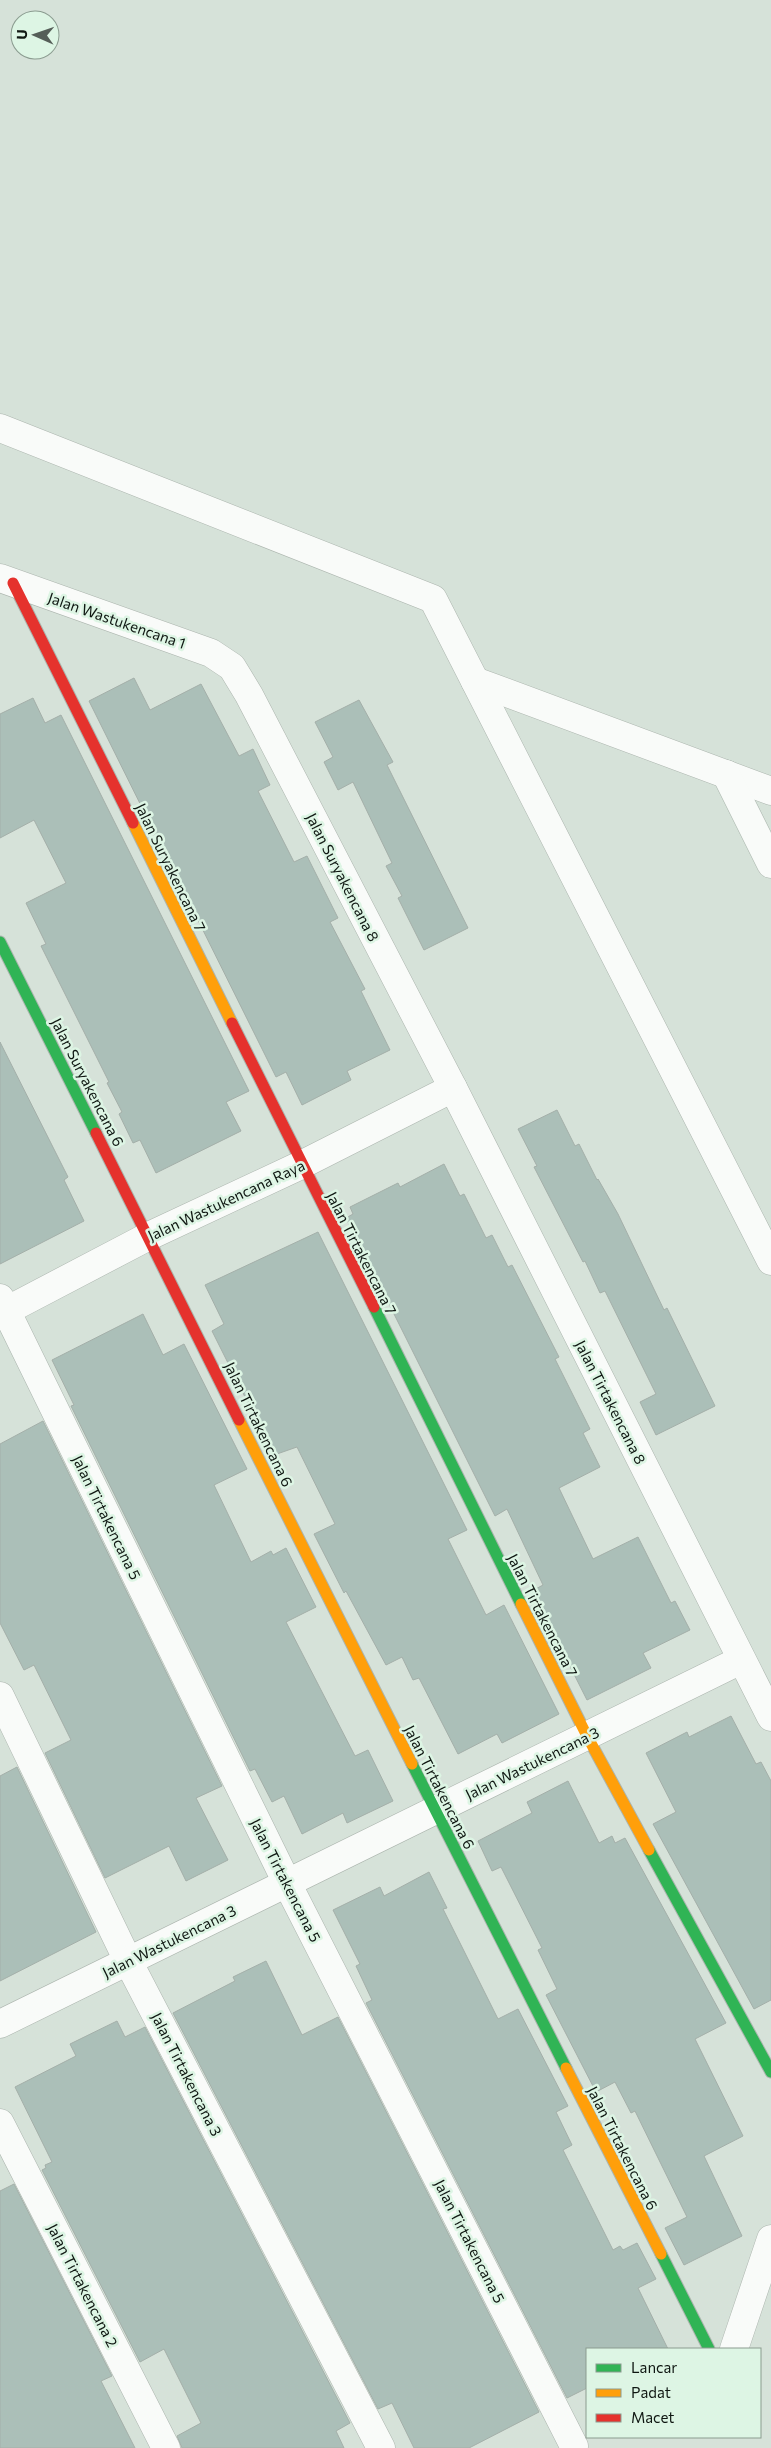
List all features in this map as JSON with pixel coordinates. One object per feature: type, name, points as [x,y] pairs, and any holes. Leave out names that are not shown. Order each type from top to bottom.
[{"type":"street","points":[[0,428],[433,599],[771,1261]]},
{"type":"street","name":"Jalan Wastukencana 1","points":[[7,581],[211,652],[232,667]]},
{"type":"street","name":"Jalan Suryakencana 7","points":[[7,581],[301,1165]]},
{"type":"street","name":"Jalan Suryakencana 8","points":[[232,667],[453,1088]]},
{"type":"street","points":[[475,681],[771,791]]},
{"type":"street","points":[[726,774],[771,864]]},
{"type":"street","name":"Jalan Suryakencana 6","points":[[0,942],[149,1236]]},
{"type":"street","name":"Jalan Wastukencana Raya","points":[[2,1308],[149,1236],[301,1165],[453,1088]]},
{"type":"street","name":"Jalan Tirtakencana 8","points":[[453,1088],[771,1716]]},
{"type":"street","name":"Jalan Tirtakencana 7","points":[[301,1165],[587,1736],[771,2072]]},
{"type":"street","name":"Jalan Tirtakencana 6","points":[[149,1236],[435,1810],[708,2348]]},
{"type":"street","name":"Jalan Tirtakencana 5","points":[[2,1308],[287,1883],[579,2443]]},
{"type":"street","name":"Jalan Wastukencana 3","points":[[0,2024],[741,1660]]},
{"type":"street","name":"Jalan Tirtakencana 3","points":[[0,1696],[128,1961],[381,2448]]},
{"type":"street","name":"Jalan Tirtakencana 2","points":[[0,2123],[166,2448]]},
{"type":"street","points":[[734,2348],[771,2238]]},
{"type":"building","points":[[134,678],[150,710],[201,684],[239,756],[253,749],[270,785],[258,791],[294,862],[307,856],[338,918],[330,922],[365,989],[361,991],[390,1050],[347,1071],[351,1080],[302,1105],[286,1072],[276,1077],[89,701]]},
{"type":"building","points":[[33,698],[45,723],[61,715],[249,1091],[226,1102],[241,1131],[156,1173],[140,1140],[133,1143],[119,1114],[122,1112],[107,1083],[109,1082],[41,946],[46,944],[26,903],[66,883],[34,820],[0,838],[0,714]]},
{"type":"building","points":[[359,700],[393,762],[387,765],[468,928],[424,950],[398,898],[402,896],[386,866],[392,863],[353,782],[338,790],[324,762],[333,757],[315,722]]},
{"type":"building","points":[[0,1042],[68,1177],[64,1180],[84,1221],[0,1264]]},
{"type":"building","points":[[557,1110],[575,1146],[579,1144],[597,1180],[618,1214],[664,1310],[667,1308],[715,1406],[656,1435],[640,1402],[656,1394],[605,1291],[600,1293],[585,1261],[583,1262],[534,1167],[537,1166],[518,1129]]},
{"type":"building","points":[[444,1164],[460,1196],[464,1194],[486,1238],[492,1235],[508,1267],[512,1265],[559,1357],[555,1359],[590,1429],[583,1433],[600,1467],[559,1488],[593,1559],[638,1537],[671,1603],[675,1601],[690,1630],[643,1653],[651,1668],[587,1700],[532,1591],[543,1585],[507,1509],[495,1516],[346,1218],[353,1214],[350,1207],[398,1183],[400,1187]]},
{"type":"building","points":[[318,1232],[467,1530],[448,1539],[486,1615],[504,1605],[559,1714],[502,1743],[497,1734],[458,1754],[419,1678],[413,1680],[402,1657],[386,1665],[346,1591],[344,1593],[314,1534],[335,1524],[297,1447],[274,1455],[212,1331],[224,1324],[205,1285]]},
{"type":"building","points":[[143,1314],[163,1355],[184,1344],[247,1469],[214,1485],[251,1562],[271,1551],[273,1555],[286,1548],[316,1607],[286,1622],[355,1756],[368,1750],[393,1801],[347,1823],[343,1813],[302,1834],[284,1796],[272,1802],[255,1769],[250,1771],[71,1406],[74,1405],[52,1360]]},
{"type":"building","points":[[43,1421],[222,1786],[196,1798],[228,1860],[186,1881],[169,1846],[105,1878],[45,1753],[71,1740],[34,1665],[24,1670],[0,1623],[0,1444]]},
{"type":"building","points":[[731,1716],[756,1764],[761,1762],[771,1781],[771,2000],[754,2009],[653,1824],[676,1812],[646,1753],[687,1732],[689,1737]]},
{"type":"building","points":[[17,1767],[96,1932],[0,1981],[0,1776]]},
{"type":"building","points":[[568,1781],[599,1843],[612,1836],[615,1843],[625,1838],[726,2023],[695,2039],[743,2136],[704,2156],[742,2236],[684,2265],[665,2228],[687,2217],[635,2111],[631,2113],[615,2082],[596,2092],[546,1995],[557,1989],[538,1950],[542,1948],[501,1867],[492,1871],[478,1841],[532,1813],[527,1802]]},
{"type":"building","points":[[429,1872],[447,1908],[443,1909],[498,2019],[518,2009],[568,2106],[556,2112],[572,2145],[563,2150],[613,2250],[620,2246],[623,2250],[637,2243],[656,2279],[638,2288],[668,2348],[586,2348],[586,2388],[567,2398],[366,2003],[372,2000],[356,1966],[360,1964],[333,1910],[380,1887],[384,1896]]},
{"type":"building","points":[[266,1961],[302,2035],[338,2017],[539,2412],[469,2448],[414,2448],[392,2403],[378,2409],[173,2013],[235,1981],[233,1977]]},
{"type":"building","points":[[117,2021],[125,2037],[145,2027],[350,2423],[336,2431],[344,2448],[182,2448],[177,2436],[201,2423],[164,2349],[140,2362],[42,2170],[46,2168],[45,2165],[52,2162],[15,2087],[76,2056],[70,2044]]},
{"type":"building","points":[[14,2184],[112,2376],[101,2381],[135,2448],[0,2448],[0,2191]]},
{"type":"traffic: fast","points":[[0,942],[96,1133]]},
{"type":"traffic: fast","points":[[374,1307],[521,1604]]},
{"type":"traffic: fast","points":[[412,1764],[566,2068]]},
{"type":"traffic: fast","points":[[649,1850],[771,2072]]},
{"type":"traffic: fast","points":[[661,2254],[708,2348]]},
{"type":"traffic: slow","points":[[133,823],[232,1023]]},
{"type":"traffic: slow","points":[[239,1420],[412,1764]]},
{"type":"traffic: slow","points":[[521,1604],[587,1736],[649,1850]]},
{"type":"traffic: slow","points":[[566,2068],[661,2254]]},
{"type":"traffic: jam","points":[[13,583],[133,823]]},
{"type":"traffic: jam","points":[[232,1023],[374,1307]]},
{"type":"traffic: jam","points":[[96,1133],[239,1420]]}]
